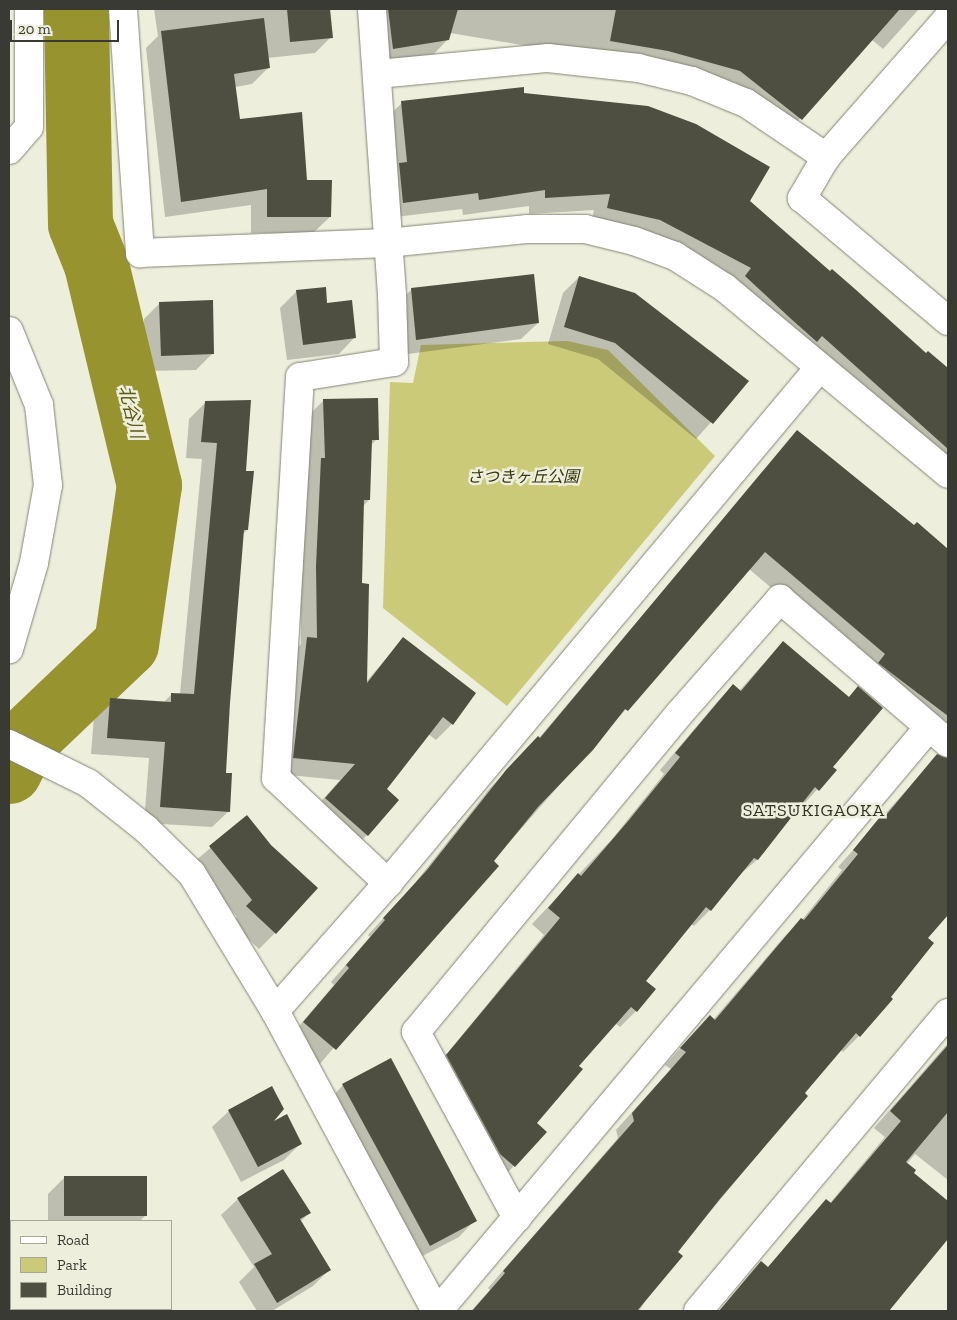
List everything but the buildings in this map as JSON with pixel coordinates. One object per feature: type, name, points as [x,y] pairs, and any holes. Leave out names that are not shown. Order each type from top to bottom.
[{"type":"street","points":[[9,150],[30,127],[29,9]]},
{"type":"street","points":[[124,9],[140,253],[387,243],[528,229],[585,229],[634,241],[675,256],[725,288],[948,474]]},
{"type":"street","points":[[372,9],[392,294],[394,362],[300,376],[276,778],[388,883]]},
{"type":"street","points":[[948,18],[826,157],[802,198],[948,321]]},
{"type":"street","points":[[378,74],[548,58],[638,68],[692,82],[746,103],[826,157]]},
{"type":"street","points":[[9,331],[39,405],[48,485],[34,563],[9,649]]},
{"type":"street","points":[[275,1011],[388,883],[819,368]]},
{"type":"street","points":[[9,744],[88,783],[146,829],[192,874],[275,1011],[437,1311],[939,735],[780,599],[680,713],[416,1032],[517,1218]]},
{"type":"street","points":[[698,1311],[948,1013]]},
{"type":"green space","name":"さつきヶ丘公園","points":[[567,341],[608,350],[715,456],[507,706],[383,608],[390,382],[413,383],[421,345]]},
{"type":"waterway","name":"北谷川","points":[[9,771],[23,742],[126,644],[149,485],[96,264],[80,224],[76,9]]},
{"type":"district","name":"SATSUKIGAOKA","points":[[814,810]]}]
